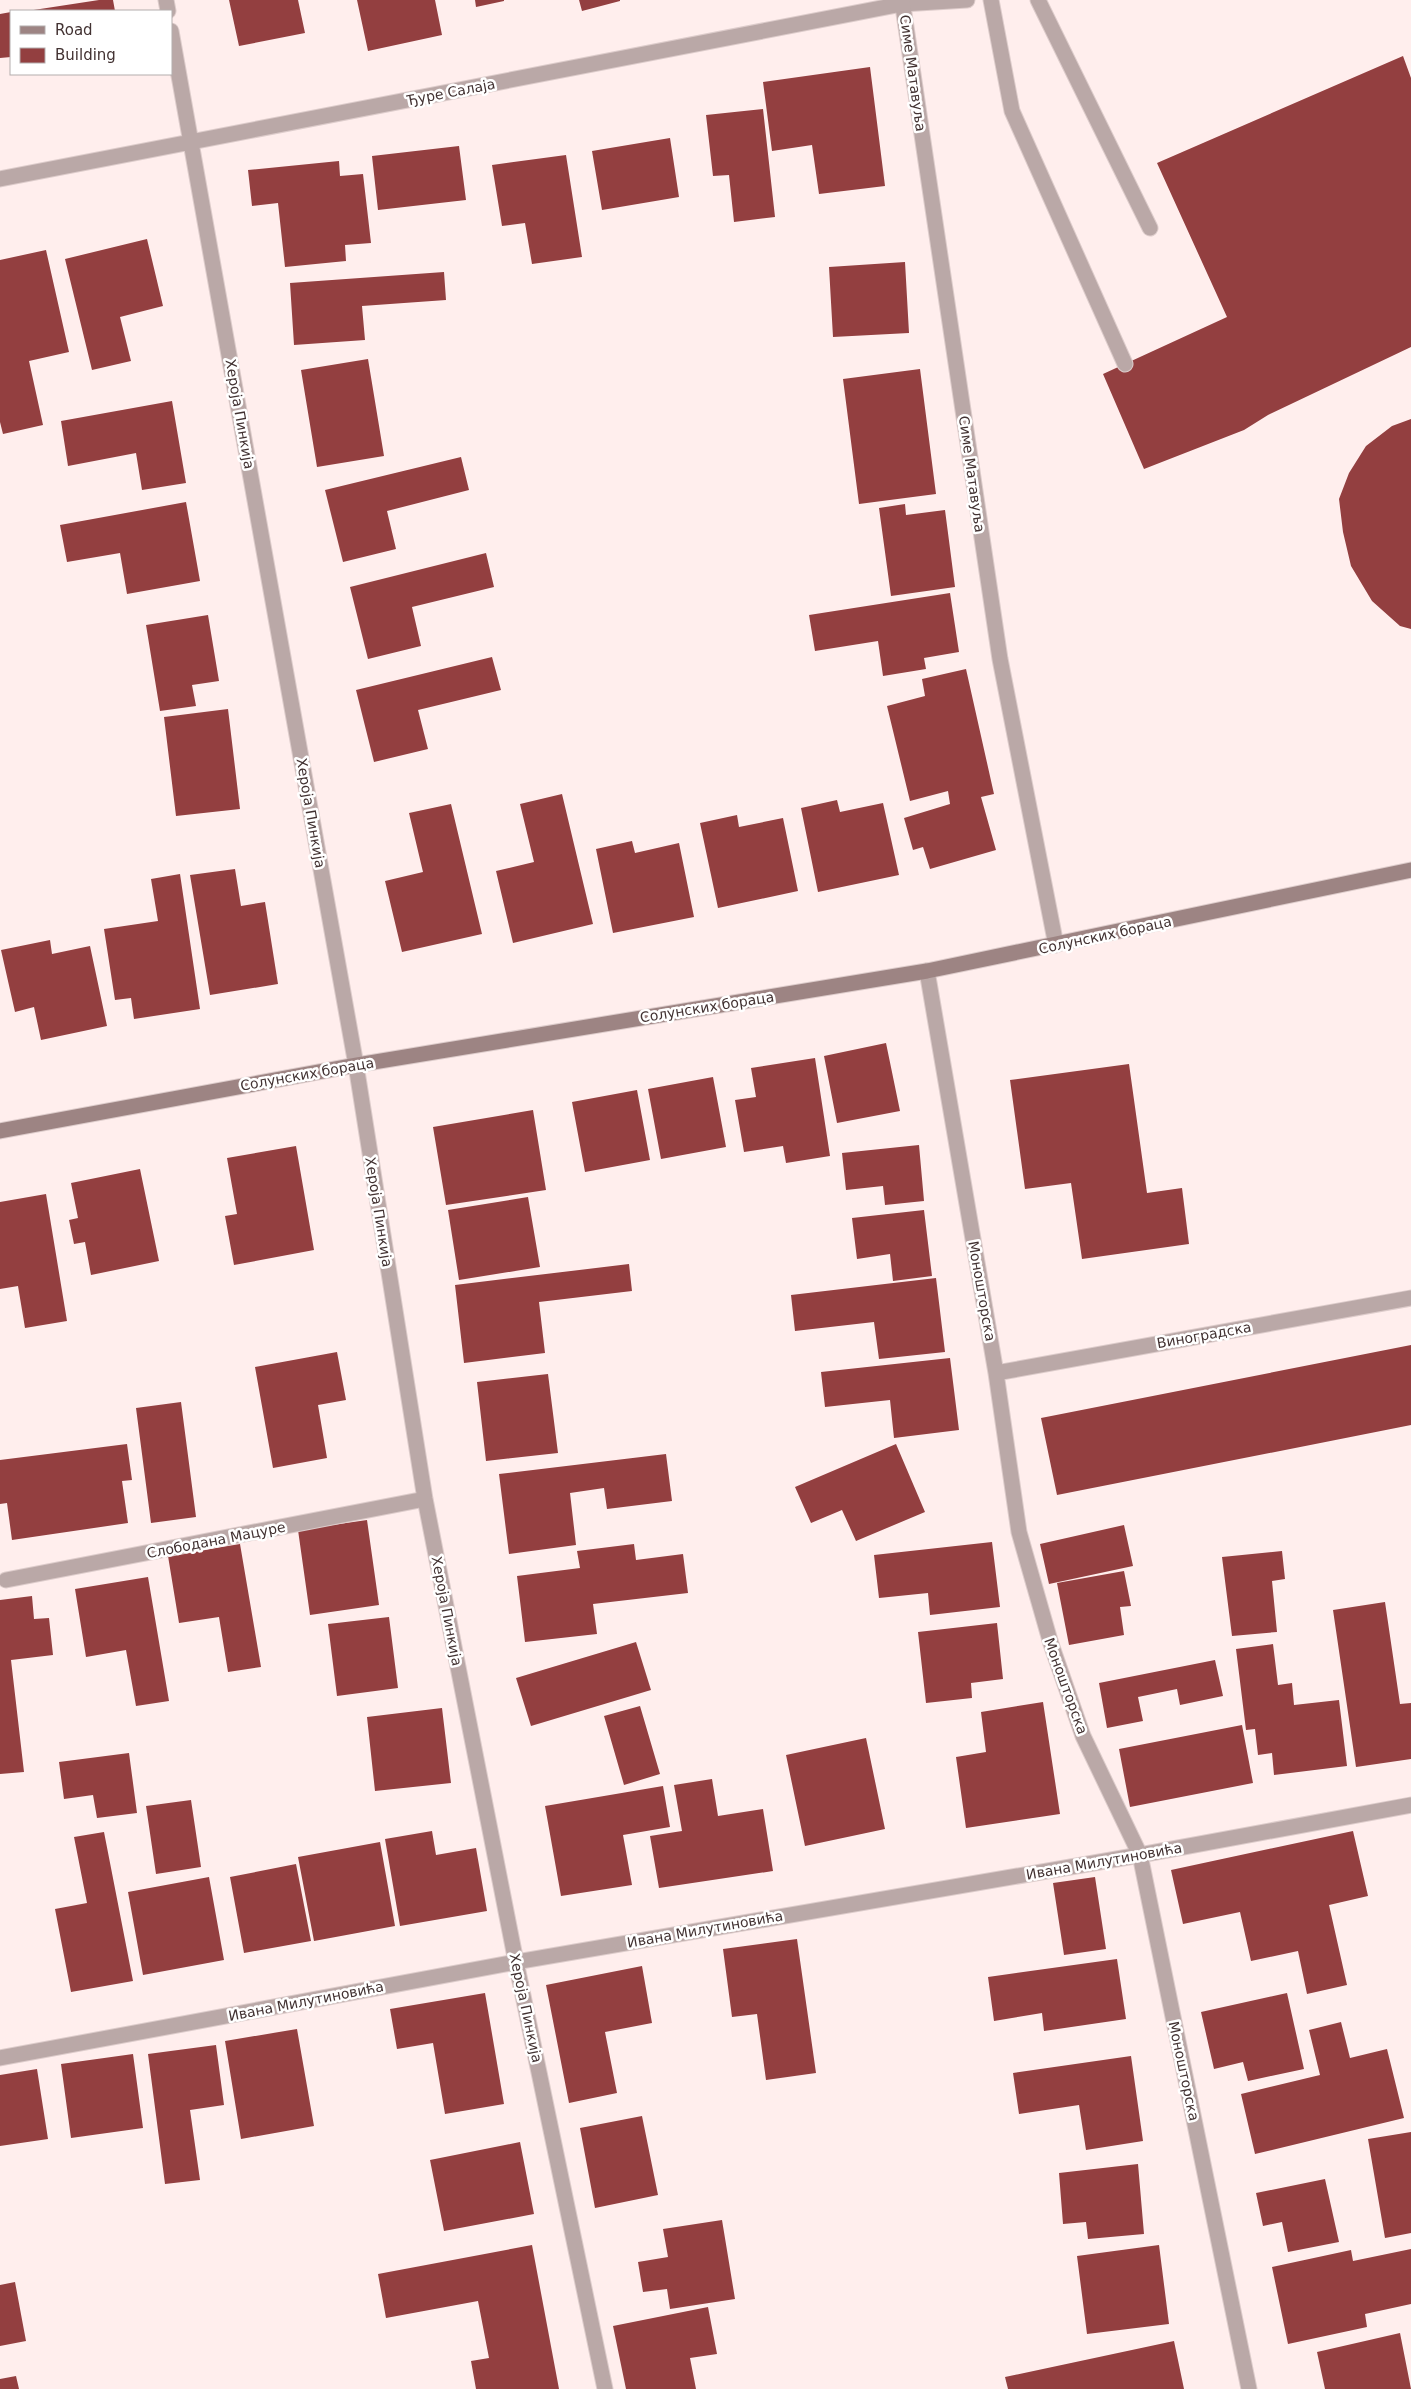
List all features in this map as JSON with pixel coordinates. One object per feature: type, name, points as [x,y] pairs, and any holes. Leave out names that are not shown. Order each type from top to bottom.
[{"type":"street","name":"Ђуре Салаја","points":[[0,178],[902,2],[967,0]]},
{"type":"street","points":[[991,0],[1012,111],[1125,364]]},
{"type":"street","points":[[1038,0],[1150,228]]},
{"type":"street","name":"Симе Матавуља","points":[[902,2],[1000,659],[1056,945]]},
{"type":"street","name":"Хероја Пинкија","points":[[172,37],[356,1065],[425,1499],[516,1962],[605,2389]]},
{"type":"street","name":"Солунских бораца","points":[[0,1131],[356,1065],[927,971],[1411,870]]},
{"type":"street","name":"Моношторска","points":[[927,971],[996,1373],[1019,1532],[1051,1644],[1084,1736],[1140,1855],[1249,2389]]},
{"type":"street","name":"Виноградска","points":[[996,1373],[1411,1298]]},
{"type":"street","name":"Слободана Мацуре","points":[[6,1580],[425,1499]]},
{"type":"street","name":"Ивана Милутиновића","points":[[0,2058],[516,1962],[1140,1855],[1411,1805]]},
{"type":"building","points":[[99,0],[113,0],[115,10],[34,10]]},
{"type":"building","points":[[229,0],[298,0],[305,33],[239,46]]},
{"type":"building","points":[[357,0],[435,0],[442,35],[368,51]]},
{"type":"building","points":[[475,0],[504,0],[504,1],[476,7]]},
{"type":"building","points":[[579,0],[620,0],[620,1],[582,11]]},
{"type":"building","points":[[10,12],[10,57],[0,58],[0,14]]},
{"type":"building","points":[[1403,56],[1411,78],[1411,347],[1268,415],[1244,430],[1144,469],[1103,374],[1227,317],[1157,163]]},
{"type":"building","points":[[870,67],[885,186],[819,194],[812,145],[772,151],[763,82]]},
{"type":"building","points":[[763,109],[775,217],[734,222],[729,175],[713,176],[706,115]]},
{"type":"building","points":[[670,138],[679,197],[602,210],[592,151]]},
{"type":"building","points":[[459,146],[466,200],[378,210],[372,156]]},
{"type":"building","points":[[566,155],[582,257],[532,264],[525,223],[502,226],[492,165]]},
{"type":"building","points":[[339,161],[340,176],[363,174],[371,243],[345,245],[346,261],[285,267],[278,203],[252,206],[248,170]]},
{"type":"building","points":[[147,239],[163,306],[120,317],[131,361],[92,370],[65,259]]},
{"type":"building","points":[[46,250],[69,352],[29,361],[43,425],[3,434],[0,422],[0,260]]},
{"type":"building","points":[[905,262],[909,333],[833,337],[829,267]]},
{"type":"building","points":[[444,272],[446,300],[362,306],[365,340],[294,345],[290,283]]},
{"type":"building","points":[[368,359],[384,456],[317,467],[301,370]]},
{"type":"building","points":[[920,369],[936,494],[859,504],[843,379]]},
{"type":"building","points":[[172,401],[186,483],[142,490],[136,453],[68,466],[61,421]]},
{"type":"building","points":[[1411,419],[1411,629],[1400,626],[1372,601],[1351,566],[1343,532],[1339,499],[1349,473],[1366,446],[1392,426]]},
{"type":"building","points":[[461,457],[469,490],[387,511],[396,549],[343,562],[325,490]]},
{"type":"building","points":[[186,502],[200,581],[127,594],[120,553],[67,562],[60,525]]},
{"type":"building","points":[[905,504],[906,515],[945,510],[955,587],[891,596],[879,508]]},
{"type":"building","points":[[486,553],[494,587],[412,607],[421,646],[368,659],[350,587]]},
{"type":"building","points":[[950,593],[959,652],[924,658],[926,669],[883,676],[878,641],[815,651],[809,615]]},
{"type":"building","points":[[208,615],[219,681],[192,685],[196,706],[160,711],[146,625]]},
{"type":"building","points":[[492,657],[501,690],[418,710],[428,749],[374,762],[356,690]]},
{"type":"building","points":[[966,669],[994,794],[981,797],[996,850],[930,869],[923,847],[913,850],[904,818],[950,804],[948,791],[910,801],[887,706],[925,696],[922,679]]},
{"type":"building","points":[[228,709],[240,809],[176,816],[164,717]]},
{"type":"building","points":[[562,794],[593,924],[513,943],[496,871],[534,862],[520,804]]},
{"type":"building","points":[[837,800],[840,812],[883,803],[899,875],[818,892],[801,808]]},
{"type":"building","points":[[451,804],[482,934],[402,952],[385,881],[423,872],[409,813]]},
{"type":"building","points":[[737,815],[739,827],[783,818],[798,891],[718,908],[700,823]]},
{"type":"building","points":[[632,841],[635,853],[679,843],[694,917],[613,933],[596,849]]},
{"type":"building","points":[[235,869],[241,906],[265,902],[278,984],[210,995],[190,875]]},
{"type":"building","points":[[180,874],[200,1009],[134,1019],[131,998],[115,1000],[104,929],[158,921],[151,879]]},
{"type":"building","points":[[50,940],[52,954],[90,946],[107,1026],[41,1040],[34,1007],[15,1012],[1,950]]},
{"type":"building","points":[[886,1043],[900,1111],[837,1123],[824,1056]]},
{"type":"building","points":[[815,1058],[830,1156],[786,1163],[783,1146],[744,1152],[735,1100],[756,1097],[751,1068]]},
{"type":"building","points":[[1129,1064],[1147,1193],[1182,1188],[1189,1244],[1082,1259],[1071,1183],[1025,1189],[1010,1080]]},
{"type":"building","points":[[713,1077],[726,1147],[661,1159],[648,1089]]},
{"type":"building","points":[[637,1090],[650,1160],[585,1172],[572,1102]]},
{"type":"building","points":[[533,1110],[546,1190],[446,1205],[433,1127]]},
{"type":"building","points":[[919,1145],[924,1201],[885,1205],[883,1186],[846,1190],[842,1153]]},
{"type":"building","points":[[296,1146],[314,1250],[234,1265],[225,1216],[237,1214],[227,1158]]},
{"type":"building","points":[[140,1169],[159,1261],[91,1275],[85,1242],[74,1244],[69,1220],[78,1218],[71,1183]]},
{"type":"building","points":[[46,1194],[67,1321],[25,1328],[18,1286],[0,1289],[0,1202]]},
{"type":"building","points":[[528,1197],[540,1267],[459,1280],[448,1210]]},
{"type":"building","points":[[924,1210],[932,1276],[893,1281],[890,1254],[857,1259],[852,1218]]},
{"type":"building","points":[[629,1264],[632,1291],[539,1302],[545,1353],[464,1363],[455,1285]]},
{"type":"building","points":[[936,1278],[945,1352],[879,1359],[874,1322],[795,1331],[791,1295]]},
{"type":"building","points":[[1411,1345],[1411,1425],[1057,1495],[1041,1418]]},
{"type":"building","points":[[337,1352],[346,1400],[318,1405],[327,1458],[273,1468],[255,1367]]},
{"type":"building","points":[[950,1358],[959,1430],[894,1438],[890,1400],[825,1407],[821,1372]]},
{"type":"building","points":[[548,1374],[558,1453],[486,1461],[477,1382]]},
{"type":"building","points":[[181,1402],[196,1517],[151,1523],[136,1408]]},
{"type":"building","points":[[127,1444],[132,1480],[122,1481],[128,1523],[12,1540],[7,1503],[0,1504],[0,1460]]},
{"type":"building","points":[[896,1444],[925,1512],[856,1541],[842,1510],[811,1523],[795,1487]]},
{"type":"building","points":[[666,1454],[672,1501],[607,1509],[604,1488],[570,1493],[576,1545],[509,1554],[499,1474]]},
{"type":"building","points":[[367,1520],[379,1605],[310,1615],[298,1530]]},
{"type":"building","points":[[1124,1525],[1133,1566],[1049,1584],[1040,1544]]},
{"type":"building","points":[[992,1542],[1000,1607],[930,1615],[928,1593],[879,1598],[874,1555]]},
{"type":"building","points":[[240,1544],[261,1667],[228,1672],[219,1617],[179,1623],[168,1556]]},
{"type":"building","points":[[634,1544],[636,1560],[683,1554],[688,1593],[593,1604],[597,1634],[525,1642],[517,1576],[580,1568],[577,1551]]},
{"type":"building","points":[[1282,1551],[1285,1579],[1272,1581],[1277,1632],[1232,1636],[1222,1557]]},
{"type":"building","points":[[1124,1571],[1131,1606],[1120,1607],[1124,1635],[1069,1645],[1057,1583]]},
{"type":"building","points":[[148,1577],[169,1701],[136,1706],[126,1650],[86,1657],[75,1589]]},
{"type":"building","points":[[32,1596],[34,1619],[49,1618],[53,1655],[11,1660],[24,1772],[0,1774],[0,1600]]},
{"type":"building","points":[[1385,1602],[1400,1704],[1411,1703],[1411,1759],[1356,1767],[1333,1610]]},
{"type":"building","points":[[389,1617],[398,1688],[337,1696],[328,1624]]},
{"type":"building","points":[[997,1623],[1003,1679],[971,1683],[972,1698],[926,1703],[918,1632]]},
{"type":"building","points":[[636,1642],[651,1690],[531,1726],[516,1678]]},
{"type":"building","points":[[1273,1644],[1278,1685],[1292,1683],[1294,1705],[1339,1700],[1347,1766],[1274,1775],[1272,1753],[1258,1755],[1255,1729],[1246,1730],[1236,1649]]},
{"type":"building","points":[[1215,1660],[1223,1696],[1180,1705],[1177,1689],[1138,1697],[1143,1721],[1107,1728],[1099,1683]]},
{"type":"building","points":[[1043,1702],[1060,1814],[966,1828],[956,1757],[986,1752],[981,1712]]},
{"type":"building","points":[[640,1706],[660,1774],[624,1785],[604,1716]]},
{"type":"building","points":[[442,1708],[451,1783],[375,1791],[367,1717]]},
{"type":"building","points":[[1242,1725],[1253,1783],[1130,1807],[1119,1749]]},
{"type":"building","points":[[866,1738],[885,1829],[805,1846],[786,1755]]},
{"type":"building","points":[[129,1753],[137,1813],[97,1818],[93,1795],[64,1799],[59,1762]]},
{"type":"building","points":[[712,1779],[718,1816],[763,1809],[773,1871],[659,1888],[650,1836],[682,1831],[674,1785]]},
{"type":"building","points":[[663,1786],[670,1827],[623,1835],[632,1885],[561,1896],[545,1806]]},
{"type":"building","points":[[191,1800],[201,1867],[156,1874],[146,1806]]},
{"type":"building","points":[[432,1831],[436,1855],[476,1848],[487,1911],[400,1926],[385,1839]]},
{"type":"building","points":[[1353,1831],[1368,1896],[1329,1905],[1347,1985],[1307,1994],[1298,1951],[1251,1961],[1240,1912],[1183,1924],[1171,1870]]},
{"type":"building","points":[[104,1832],[133,1981],[71,1992],[55,1909],[87,1903],[74,1837]]},
{"type":"building","points":[[380,1842],[395,1926],[314,1941],[298,1857]]},
{"type":"building","points":[[296,1864],[311,1941],[244,1953],[230,1877]]},
{"type":"building","points":[[209,1877],[224,1960],[143,1975],[128,1892]]},
{"type":"building","points":[[1095,1877],[1106,1949],[1064,1955],[1053,1883]]},
{"type":"building","points":[[797,1939],[816,2073],[766,2080],[757,2014],[732,2017],[723,1949]]},
{"type":"building","points":[[1117,1959],[1126,2019],[1044,2031],[1042,2013],[994,2021],[988,1977]]},
{"type":"building","points":[[642,1966],[652,2023],[605,2032],[617,2093],[569,2103],[546,1985]]},
{"type":"building","points":[[485,1993],[504,2104],[445,2114],[433,2043],[397,2049],[390,2009]]},
{"type":"building","points":[[1287,1993],[1304,2069],[1248,2081],[1243,2062],[1214,2069],[1201,2012]]},
{"type":"building","points":[[1341,2022],[1350,2058],[1387,2049],[1404,2118],[1255,2154],[1241,2094],[1320,2075],[1309,2030]]},
{"type":"building","points":[[297,2029],[314,2126],[241,2139],[225,2041]]},
{"type":"building","points":[[216,2045],[224,2105],[190,2110],[200,2180],[165,2184],[148,2054]]},
{"type":"building","points":[[133,2054],[143,2128],[71,2138],[61,2064]]},
{"type":"building","points":[[1131,2056],[1143,2141],[1086,2150],[1079,2105],[1019,2114],[1013,2073]]},
{"type":"building","points":[[37,2069],[48,2139],[0,2146],[0,2075]]},
{"type":"building","points":[[642,2116],[658,2195],[595,2208],[580,2128]]},
{"type":"building","points":[[1411,2132],[1411,2233],[1385,2238],[1368,2139]]},
{"type":"building","points":[[520,2142],[534,2214],[444,2231],[430,2160]]},
{"type":"building","points":[[1138,2164],[1144,2234],[1088,2239],[1086,2222],[1063,2224],[1059,2173]]},
{"type":"building","points":[[1325,2179],[1339,2242],[1288,2252],[1282,2222],[1263,2226],[1256,2193]]},
{"type":"building","points":[[722,2220],[735,2299],[670,2309],[667,2289],[643,2292],[638,2262],[668,2257],[663,2229]]},
{"type":"building","points":[[532,2245],[559,2389],[476,2389],[471,2361],[489,2358],[478,2301],[386,2318],[378,2274]]},
{"type":"building","points":[[1159,2245],[1169,2324],[1087,2334],[1077,2256]]},
{"type":"building","points":[[1411,2249],[1411,2304],[1365,2314],[1367,2327],[1288,2344],[1272,2267],[1351,2250],[1353,2261]]},
{"type":"building","points":[[15,2282],[26,2341],[0,2346],[0,2285]]},
{"type":"building","points":[[708,2307],[717,2354],[690,2358],[696,2389],[626,2389],[613,2326]]},
{"type":"building","points":[[1400,2333],[1411,2389],[1325,2389],[1317,2352]]},
{"type":"building","points":[[1174,2341],[1184,2389],[1008,2389],[1005,2377]]},
{"type":"building","points":[[16,2376],[19,2389],[0,2389],[0,2379]]}]
